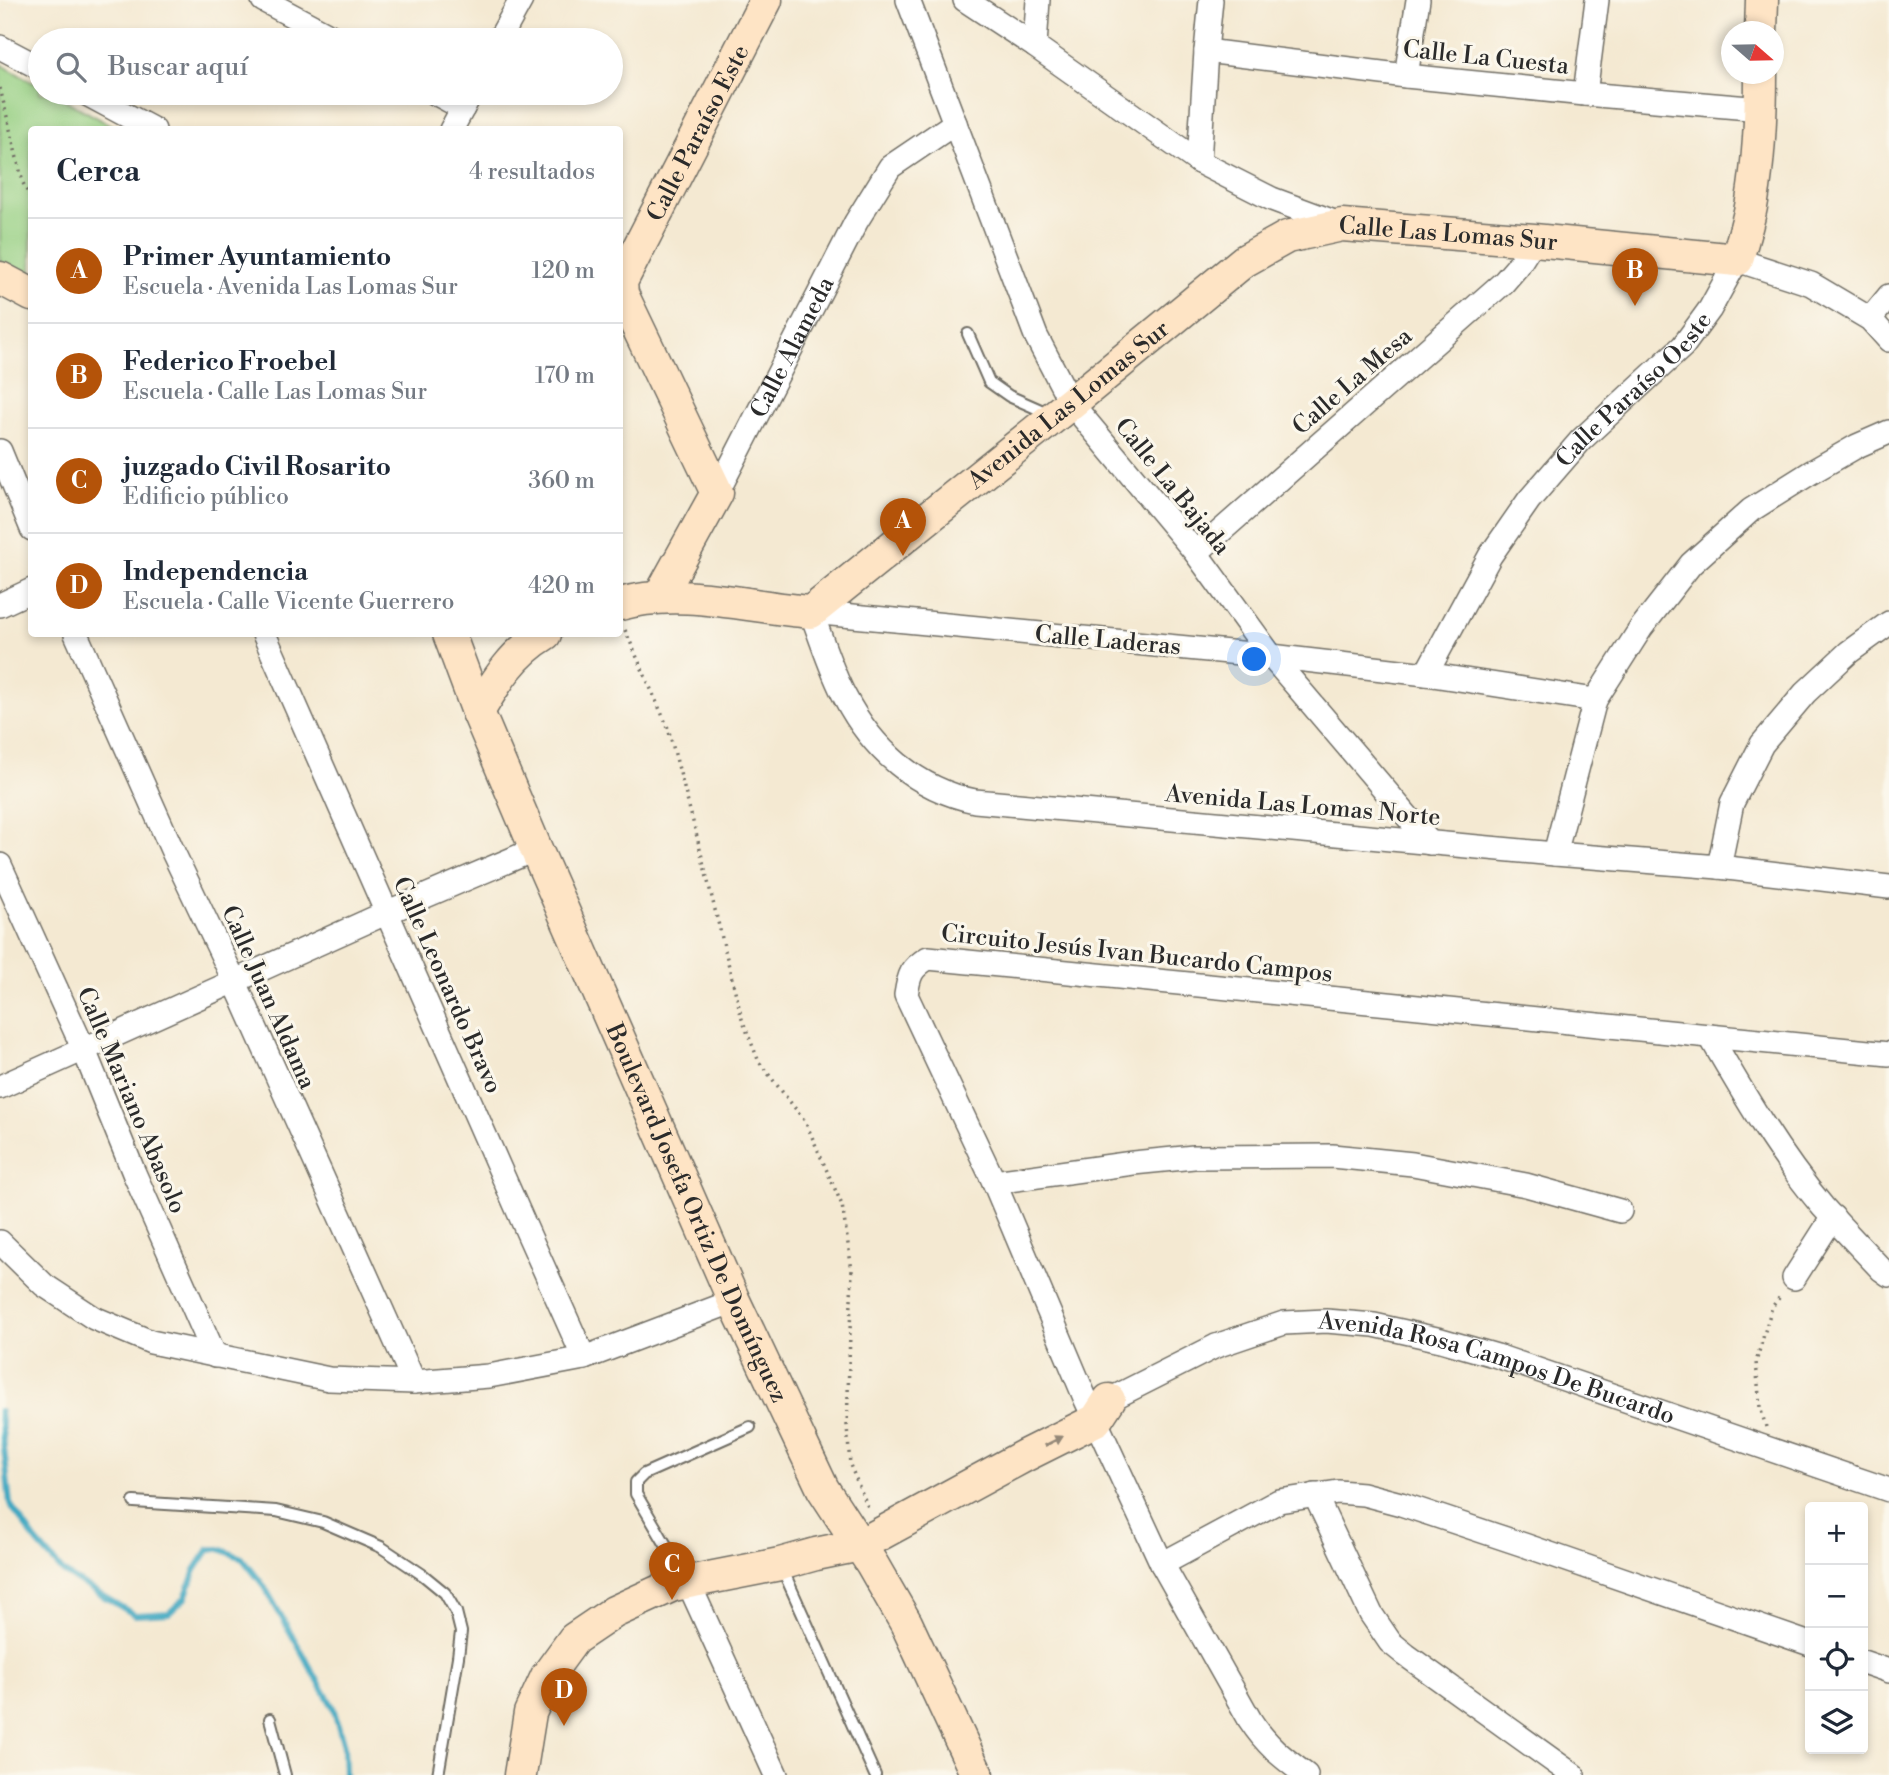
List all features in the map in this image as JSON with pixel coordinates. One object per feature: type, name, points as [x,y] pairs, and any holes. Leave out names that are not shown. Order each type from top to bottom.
[{"type":"street","points":[[263,0],[316,28]]},
{"type":"street","points":[[506,28],[521,0]]},
{"type":"street","name":"Calle Paraíso Este","points":[[623,278],[766,0]]},
{"type":"street","name":"Calle La Bajada","points":[[908,0],[1063,409],[1196,553],[1271,656],[1430,843]]},
{"type":"street","name":"Calle Las Lomas Sur","points":[[965,0],[1199,162],[1272,199],[1342,225],[1737,260],[1811,284],[1870,319],[1889,340]]},
{"type":"street","points":[[1035,46],[1038,0]]},
{"type":"street","points":[[1199,162],[1211,0]]},
{"type":"street","points":[[1406,76],[1418,0]]},
{"type":"street","points":[[1585,94],[1597,0]]},
{"type":"street","points":[[1761,21],[1762,0]]},
{"type":"street","points":[[0,47],[28,62]]},
{"type":"street","name":"Calle La Cuesta","points":[[1206,51],[1406,76],[1761,109]]},
{"type":"street","name":"Calle Paraíso Oeste","points":[[1426,674],[1490,556],[1529,500],[1581,440],[1683,346],[1710,309],[1737,260],[1752,203],[1761,84]]},
{"type":"street","points":[[107,105],[147,126]]},
{"type":"street","points":[[453,126],[464,105]]},
{"type":"street","name":"Calle Alameda","points":[[660,597],[718,493],[856,222],[890,167],[955,122]]},
{"type":"street","name":"Avenida Las Lomas Sur","points":[[811,612],[1244,261],[1287,237],[1342,225]]},
{"type":"street","name":"Calle La Mesa","points":[[1196,553],[1504,282],[1534,240]]},
{"type":"street","points":[[0,278],[28,293]]},
{"type":"street","name":"Calle Paraíso Este","points":[[623,296],[718,493]]},
{"type":"street","points":[[1870,319],[1889,296]]},
{"type":"street","points":[[1555,854],[1595,700],[1641,628],[1691,564],[1751,510],[1857,446],[1889,432]]},
{"type":"street","points":[[0,452],[28,518]]},
{"type":"street","points":[[0,606],[28,592]]},
{"type":"street","name":"Calle Laderas","points":[[623,616],[637,599],[660,597],[708,600],[1271,656],[1426,674],[1595,700]]},
{"type":"street","name":"Avenida Las Lomas Norte","points":[[811,612],[844,695],[858,720],[898,765],[929,786],[952,796],[988,802],[1430,843],[1719,867],[1889,887]]},
{"type":"street","points":[[1719,867],[1732,803],[1762,744],[1805,693],[1849,652],[1889,623]]},
{"type":"street","name":"Calle Juan Aldama","points":[[77,637],[414,1382]]},
{"type":"street","name":"Calle Leonardo Bravo","points":[[265,637],[584,1358]]},
{"type":"street","name":"Boulevard Josefa Ortiz De Domínguez","points":[[450,637],[478,712],[536,849],[734,1301],[823,1489],[860,1529],[906,1623],[970,1770]]},
{"type":"street","points":[[478,712],[506,666],[540,637]]},
{"type":"street","points":[[0,1087],[388,912],[536,849]]},
{"type":"street","name":"Calle Mariano Abasolo","points":[[0,865],[84,1050],[134,1173],[215,1356]]},
{"type":"street","name":"Circuito Jesús Ivan Bucardo Campos","points":[[1306,1775],[1280,1756],[1256,1730],[1163,1564],[1097,1407],[906,995],[914,967],[928,958],[1889,1054]]},
{"type":"street","points":[[1710,1036],[1775,1142],[1822,1205],[1889,1275]]},
{"type":"street","points":[[994,1182],[1194,1157],[1332,1156],[1413,1164],[1526,1185],[1620,1211]]},
{"type":"street","points":[[1794,1278],[1833,1217]]},
{"type":"street","points":[[0,1242],[44,1285],[93,1318],[151,1342],[329,1379],[414,1382],[489,1376],[584,1358],[734,1301]]},
{"type":"street","name":"Avenida Rosa Campos De Bucardo","points":[[780,1564],[816,1553],[951,1476],[1018,1447],[1216,1346],[1284,1323],[1326,1321],[1374,1325],[1441,1340],[1497,1356],[1889,1490]]},
{"type":"street","points":[[1163,1564],[1279,1501],[1338,1492],[1363,1494],[1524,1545],[1805,1642]]},
{"type":"street","points":[[1315,1495],[1371,1614],[1390,1642],[1573,1775]]},
{"type":"street","points":[[520,1775],[530,1713],[547,1676],[574,1640],[614,1612],[673,1585],[780,1564]]},
{"type":"street","points":[[688,1582],[776,1775]]},
{"type":"street","points":[[1868,1664],[1889,1671]]},
{"type":"lane","points":[[968,334],[989,382],[1009,396],[1063,409]]},
{"type":"lane","points":[[688,1582],[636,1494],[636,1482],[643,1474],[750,1427]]},
{"type":"lane","points":[[134,1502],[276,1511],[323,1522],[381,1547],[424,1575],[444,1593],[456,1612],[461,1632],[438,1775]]},
{"type":"lane","points":[[780,1564],[875,1775]]},
{"type":"lane","points":[[270,1718],[285,1775]]},
{"type":"path","points":[[0,88],[23,183],[28,193]]},
{"type":"path","points":[[623,619],[668,728],[742,1019],[759,1062],[805,1121],[842,1205],[852,1270],[847,1426],[860,1529]]},
{"type":"path","points":[[1772,1450],[1760,1407],[1756,1362],[1772,1307],[1794,1278]]},
{"type":"green space","points":[[0,64],[28,79],[28,105],[74,105],[112,126],[28,126],[28,280],[0,265]]},
{"type":"waterway","points":[[0,1411],[10,1504],[35,1540],[64,1573],[135,1615],[169,1613],[185,1598],[195,1570],[209,1549],[220,1549],[242,1558],[264,1586],[333,1707],[344,1746],[345,1775]]},
{"type":"place","name":"Federico Froebel","points":[[1635,306]]},
{"type":"place","name":"Primer Ayuntamiento","points":[[903,556]]},
{"type":"place","name":"juzgado Civil Rosarito","points":[[672,1600]]},
{"type":"place","name":"Independencia","points":[[564,1726]]}]
